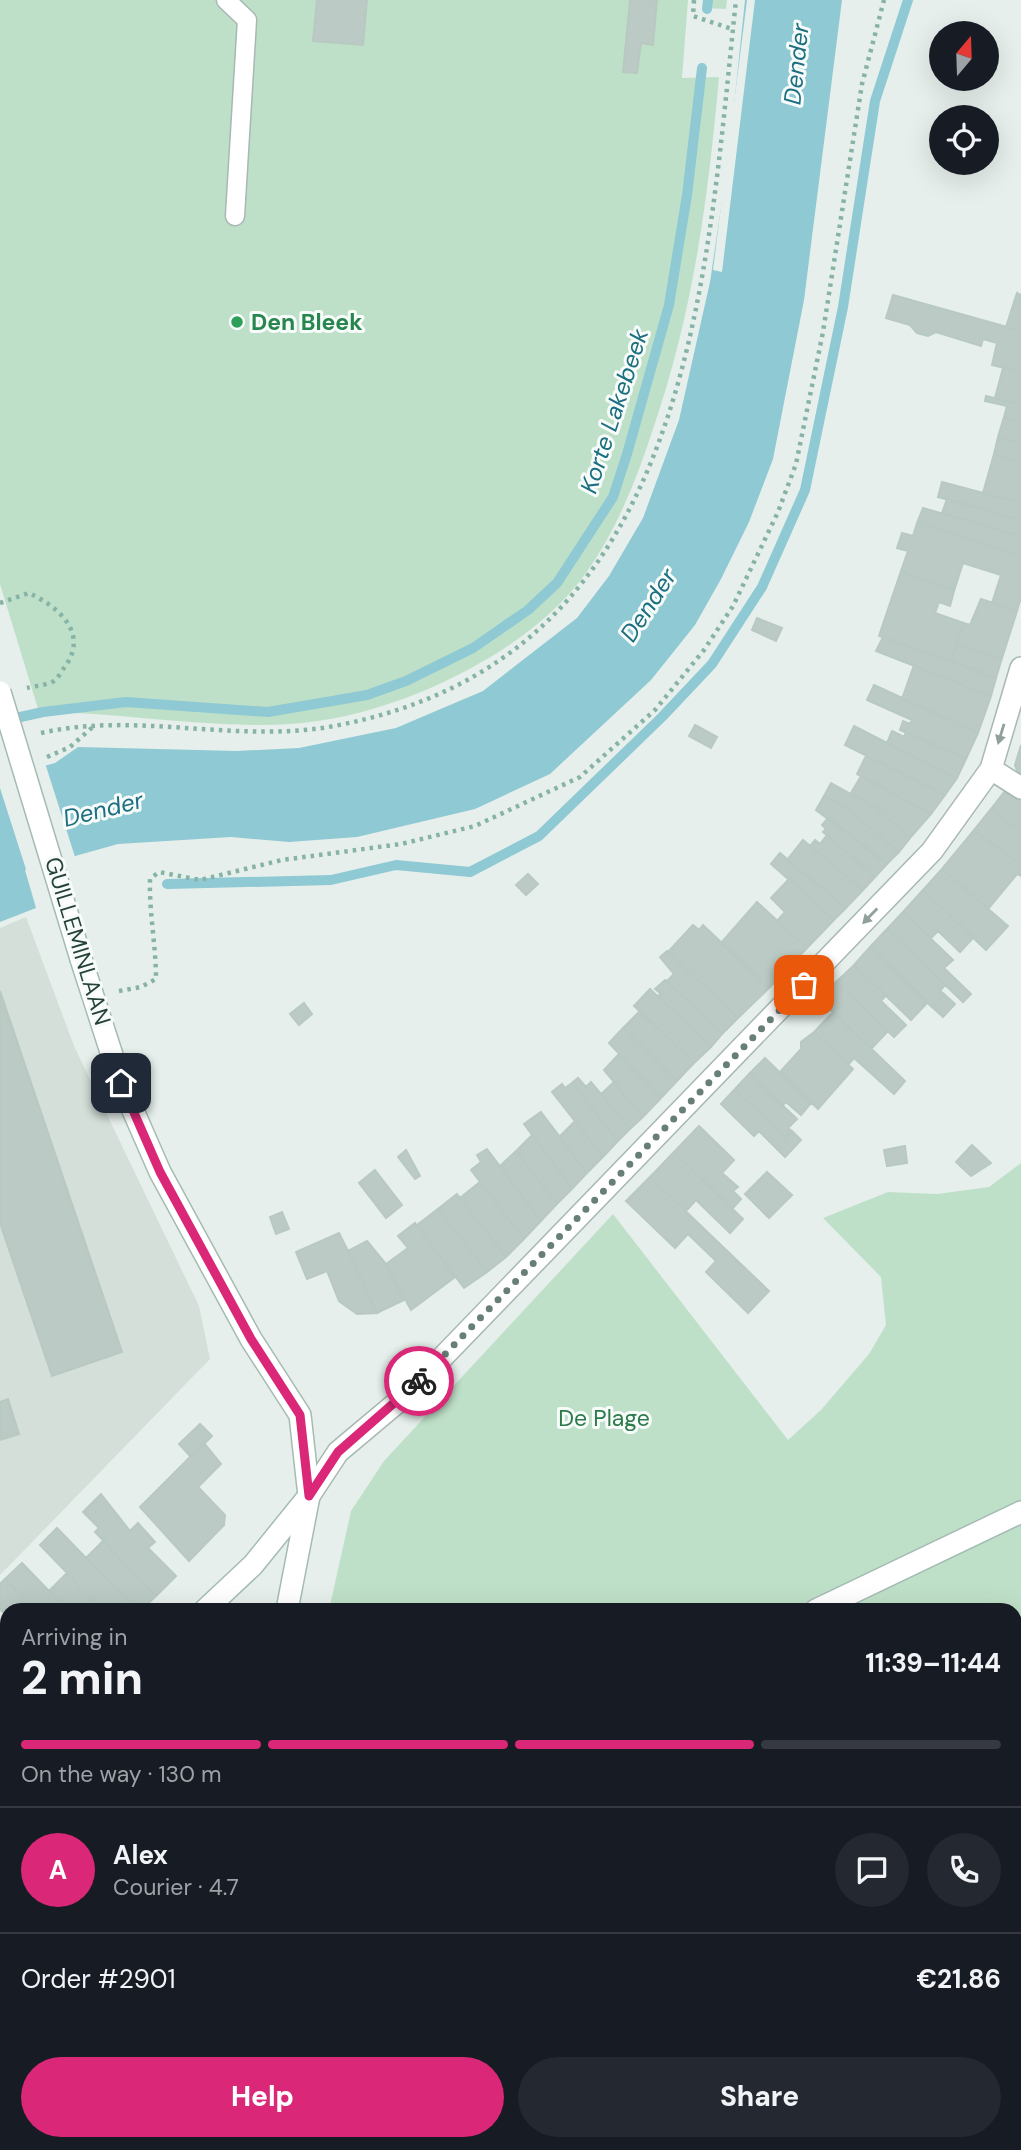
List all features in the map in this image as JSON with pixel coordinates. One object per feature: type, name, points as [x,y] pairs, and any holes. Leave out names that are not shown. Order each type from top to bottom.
[{"type":"street","points":[[212,1603],[253,1565],[309,1496],[338,1452],[406,1395],[932,851],[991,769],[1021,668]]},
{"type":"street","name":"GUILLEMINLAAN","points":[[0,691],[121,1083],[160,1172],[251,1339],[300,1415],[309,1496],[288,1603]]},
{"type":"street","points":[[991,769],[1021,788]]},
{"type":"street","points":[[831,1603],[1021,1512]]},
{"type":"lane","points":[[226,0],[247,20],[235,216]]},
{"type":"path","points":[[694,0],[693,16],[732,29]]},
{"type":"path","points":[[38,733],[75,725],[221,732],[288,732],[373,718],[411,706],[484,671],[543,629],[578,591],[611,546],[629,513],[665,425],[694,310],[712,208],[736,0]]},
{"type":"path","points":[[116,992],[141,987],[156,979],[156,950],[149,911],[149,890],[150,879],[159,873],[200,880],[282,860],[401,844],[475,826],[580,777],[655,710],[704,650],[733,606],[754,566],[796,464],[834,266],[862,84],[884,0]]},
{"type":"path","points":[[0,603],[29,593],[57,609],[70,627],[75,649],[71,660],[54,680],[22,690]]},
{"type":"path","points":[[36,761],[70,747],[95,725]]},
{"type":"shaded area","points":[[26,917],[74,1046],[199,1306],[210,1359],[0,1575],[0,928]]},
{"type":"green space","name":"Den Bleek","points":[[0,0],[688,0],[682,78],[719,77],[704,212],[678,344],[646,450],[616,523],[586,573],[571,592],[537,625],[498,653],[435,686],[382,706],[327,720],[259,725],[39,712],[0,584]]},
{"type":"green space","points":[[704,0],[727,0],[726,9],[704,8]]},
{"type":"green space","name":"De Plage","points":[[1021,1163],[1021,1603],[331,1603],[351,1511],[384,1461],[613,1214],[788,1440],[821,1410],[869,1354],[886,1325],[881,1277],[823,1218],[888,1192],[937,1194],[989,1187]]},
{"type":"water","name":"Dender","points":[[745,0],[842,0],[804,300],[773,459],[749,522],[695,625],[651,680],[550,774],[475,809],[357,837],[289,842],[231,837],[118,844],[25,870],[36,908],[0,922],[0,778],[55,763],[78,747],[237,751],[299,748],[396,728],[483,691],[577,618],[609,576],[643,518],[679,420],[710,282],[729,154]]},
{"type":"pier","points":[[747,0],[755,0],[722,272],[713,270]]},
{"type":"pier","points":[[45,763],[76,860],[29,873],[39,910],[0,788],[0,775]]},
{"type":"building","points":[[317,0],[367,0],[363,45],[313,41]]},
{"type":"building","points":[[630,0],[657,0],[653,45],[641,43],[637,73],[623,72]]},
{"type":"building","points":[[1017,293],[1021,295],[1021,303],[1014,302]]},
{"type":"building","points":[[893,295],[1021,331],[1021,372],[992,365],[997,343],[983,339],[981,346],[936,332],[928,336],[917,333],[910,325],[886,318]]},
{"type":"building","points":[[1014,302],[1021,303],[1021,331],[1006,327]]},
{"type":"building","points":[[1003,368],[1021,372],[1021,405],[995,398]]},
{"type":"building","points":[[986,396],[1021,405],[1021,422],[1004,417],[1007,406],[985,401]]},
{"type":"building","points":[[1004,417],[1021,422],[1021,443],[998,437]]},
{"type":"building","points":[[998,437],[1021,443],[1021,462],[994,454]]},
{"type":"building","points":[[994,454],[1021,462],[1021,503],[983,493]]},
{"type":"building","points":[[942,482],[1021,503],[1021,520],[938,497]]},
{"type":"building","points":[[947,499],[1021,520],[1021,536],[942,513]]},
{"type":"building","points":[[923,508],[1021,536],[1021,555],[917,523]]},
{"type":"building","points":[[917,523],[1021,555],[1021,597],[1017,611],[992,603],[1001,575],[963,563],[954,591],[901,571],[908,551],[897,548],[902,533],[913,536]]},
{"type":"building","points":[[901,571],[954,591],[950,606],[939,602],[935,613],[964,623],[951,661],[879,636]]},
{"type":"building","points":[[981,599],[1017,611],[1002,658],[957,644],[964,623],[970,625]]},
{"type":"building","points":[[757,618],[782,628],[776,641],[752,630]]},
{"type":"building","points":[[883,637],[996,678],[991,696],[876,651]]},
{"type":"building","points":[[957,644],[1002,658],[996,678],[951,661]]},
{"type":"building","points":[[914,665],[991,696],[978,733],[902,699]]},
{"type":"building","points":[[874,685],[978,733],[966,759],[900,730],[903,721],[910,724],[912,720],[867,700]]},
{"type":"building","points":[[695,725],[717,737],[711,748],[689,736]]},
{"type":"building","points":[[854,726],[957,778],[945,795],[845,745]]},
{"type":"building","points":[[892,731],[904,737],[906,732],[966,759],[957,778],[887,743]]},
{"type":"building","points":[[1021,745],[1021,782],[1015,765]]},
{"type":"building","points":[[866,756],[945,795],[931,814],[857,774]]},
{"type":"building","points":[[861,776],[931,814],[910,838],[876,808],[851,793]]},
{"type":"building","points":[[831,783],[876,808],[910,838],[899,852],[848,809],[824,796]]},
{"type":"building","points":[[1008,787],[1021,796],[1021,832],[991,809]]},
{"type":"building","points":[[824,796],[848,809],[899,852],[887,864],[816,810]]},
{"type":"building","points":[[991,809],[1021,832],[1021,865],[974,830]]},
{"type":"building","points":[[829,817],[887,864],[875,877],[823,832],[826,829],[822,825]]},
{"type":"building","points":[[974,830],[1021,865],[1021,876],[1017,874],[988,909],[942,869]]},
{"type":"building","points":[[827,835],[875,877],[863,890],[810,846],[815,840],[820,844]]},
{"type":"building","points":[[803,840],[863,890],[846,908],[787,860]]},
{"type":"building","points":[[780,853],[846,908],[834,920],[771,864]]},
{"type":"building","points":[[942,869],[1008,926],[986,950],[923,890]]},
{"type":"building","points":[[528,874],[538,884],[526,895],[516,885]]},
{"type":"building","points":[[790,878],[834,920],[807,948],[777,921],[785,912],[771,898]]},
{"type":"building","points":[[923,890],[973,938],[960,952],[938,931],[931,938],[903,912]]},
{"type":"building","points":[[757,902],[807,948],[769,988],[721,943]]},
{"type":"building","points":[[903,912],[953,960],[944,968],[971,994],[963,1002],[887,929]]},
{"type":"building","points":[[693,925],[699,930],[703,925],[769,988],[738,1018],[668,952]]},
{"type":"building","points":[[887,929],[945,985],[940,991],[944,994],[932,1007],[870,947]]},
{"type":"building","points":[[870,947],[928,1002],[911,1020],[854,965]]},
{"type":"building","points":[[667,951],[738,1018],[722,1034],[667,981],[674,974],[660,957]]},
{"type":"building","points":[[854,965],[886,995],[881,1001],[906,1025],[894,1037],[836,982]]},
{"type":"building","points":[[665,980],[722,1034],[711,1047],[658,996],[661,994],[655,989]]},
{"type":"building","points":[[836,982],[888,1031],[871,1049],[820,1000]]},
{"type":"building","points":[[650,989],[711,1047],[694,1063],[634,1006]]},
{"type":"building","points":[[0,991],[122,1352],[52,1376],[0,1223]]},
{"type":"building","points":[[944,994],[955,1004],[943,1017],[932,1007]]},
{"type":"building","points":[[304,1003],[312,1014],[299,1025],[290,1014]]},
{"type":"building","points":[[640,1011],[694,1063],[677,1081],[623,1028]]},
{"type":"building","points":[[833,1012],[905,1081],[894,1094],[854,1058],[848,1065],[814,1032]]},
{"type":"building","points":[[623,1028],[677,1081],[661,1098],[609,1043]]},
{"type":"building","points":[[814,1032],[853,1069],[818,1109],[780,1072],[801,1049],[801,1042]]},
{"type":"building","points":[[619,1054],[661,1098],[643,1117],[604,1070]]},
{"type":"building","points":[[765,1058],[811,1103],[801,1115],[786,1102],[782,1106],[749,1074]]},
{"type":"building","points":[[749,1074],[797,1119],[788,1128],[792,1131],[785,1138],[735,1089]]},
{"type":"building","points":[[578,1078],[586,1087],[591,1082],[630,1129],[618,1141],[572,1083]]},
{"type":"building","points":[[572,1083],[618,1141],[603,1157],[552,1092],[562,1084],[565,1088]]},
{"type":"building","points":[[613,1083],[643,1117],[630,1129],[601,1094]]},
{"type":"building","points":[[735,1089],[785,1138],[792,1131],[801,1140],[785,1157],[759,1131],[754,1136],[721,1104]]},
{"type":"building","points":[[541,1112],[587,1173],[572,1189],[524,1124]]},
{"type":"building","points":[[575,1121],[603,1157],[587,1173],[559,1137]]},
{"type":"building","points":[[699,1126],[734,1160],[722,1173],[738,1187],[733,1191],[741,1199],[732,1209],[674,1152]]},
{"type":"building","points":[[532,1135],[572,1189],[557,1204],[516,1151]]},
{"type":"building","points":[[972,1145],[991,1163],[971,1176],[956,1162]]},
{"type":"building","points":[[905,1146],[907,1163],[887,1166],[884,1150]]},
{"type":"building","points":[[487,1149],[541,1221],[524,1239],[471,1170],[481,1162],[477,1155]]},
{"type":"building","points":[[406,1150],[420,1176],[415,1179],[398,1157]]},
{"type":"building","points":[[516,1151],[557,1204],[541,1221],[500,1166]]},
{"type":"building","points":[[674,1152],[743,1219],[730,1233],[696,1200],[686,1211],[650,1177]]},
{"type":"building","points":[[375,1170],[402,1205],[386,1218],[359,1183]]},
{"type":"building","points":[[767,1172],[792,1195],[769,1218],[745,1194]]},
{"type":"building","points":[[650,1177],[769,1291],[748,1313],[706,1272],[716,1261],[688,1234],[675,1248],[626,1201]]},
{"type":"building","points":[[480,1182],[524,1239],[506,1257],[460,1198]]},
{"type":"building","points":[[457,1194],[506,1257],[487,1272],[438,1209]]},
{"type":"building","points":[[438,1209],[487,1272],[464,1288],[417,1225]]},
{"type":"building","points":[[282,1212],[289,1229],[276,1234],[270,1217]]},
{"type":"building","points":[[415,1223],[455,1277],[411,1310],[386,1264],[408,1248],[398,1236]]},
{"type":"building","points":[[339,1233],[377,1313],[357,1314],[339,1301],[327,1271],[307,1279],[296,1252]]},
{"type":"building","points":[[367,1241],[386,1264],[404,1300],[377,1313],[348,1251]]},
{"type":"building","points":[[8,1399],[19,1434],[0,1440],[0,1402]]},
{"type":"building","points":[[200,1424],[212,1436],[191,1457],[179,1444]]},
{"type":"building","points":[[204,1443],[221,1464],[198,1487],[225,1515],[224,1525],[189,1561],[140,1507]]},
{"type":"building","points":[[101,1494],[130,1531],[138,1523],[155,1542],[148,1548],[176,1576],[156,1596],[95,1532],[99,1528],[83,1512]]},
{"type":"building","points":[[57,1528],[130,1603],[96,1603],[40,1545]]},
{"type":"building","points":[[103,1541],[156,1596],[148,1603],[130,1603],[86,1558]]},
{"type":"building","points":[[22,1563],[61,1603],[28,1603],[5,1579]]},
{"type":"building","points":[[67,1573],[96,1603],[61,1603],[49,1591]]},
{"type":"building","points":[[5,1579],[28,1603],[0,1603],[0,1584]]},
{"type":"waterway","name":"Korte Lakebeek","points":[[707,9],[708,0]]},
{"type":"waterway","points":[[167,884],[331,880],[396,865],[470,872],[539,836],[662,717],[712,664],[762,587],[805,490],[843,307],[875,101],[908,0]]},
{"type":"waterway","name":"Korte Lakebeek","points":[[7,720],[43,712],[126,702],[268,712],[367,695],[406,681],[473,648],[528,610],[557,583],[613,497],[669,305],[687,195],[702,68]]},
{"type":"way so far","points":[[419,1381],[804,985]]},
{"type":"place","name":"Den Bleek","points":[[237,322]]},
{"type":"route","points":[[121,1083],[160,1172],[251,1339],[300,1415],[309,1496],[338,1452],[385,1414],[419,1381]]}]
